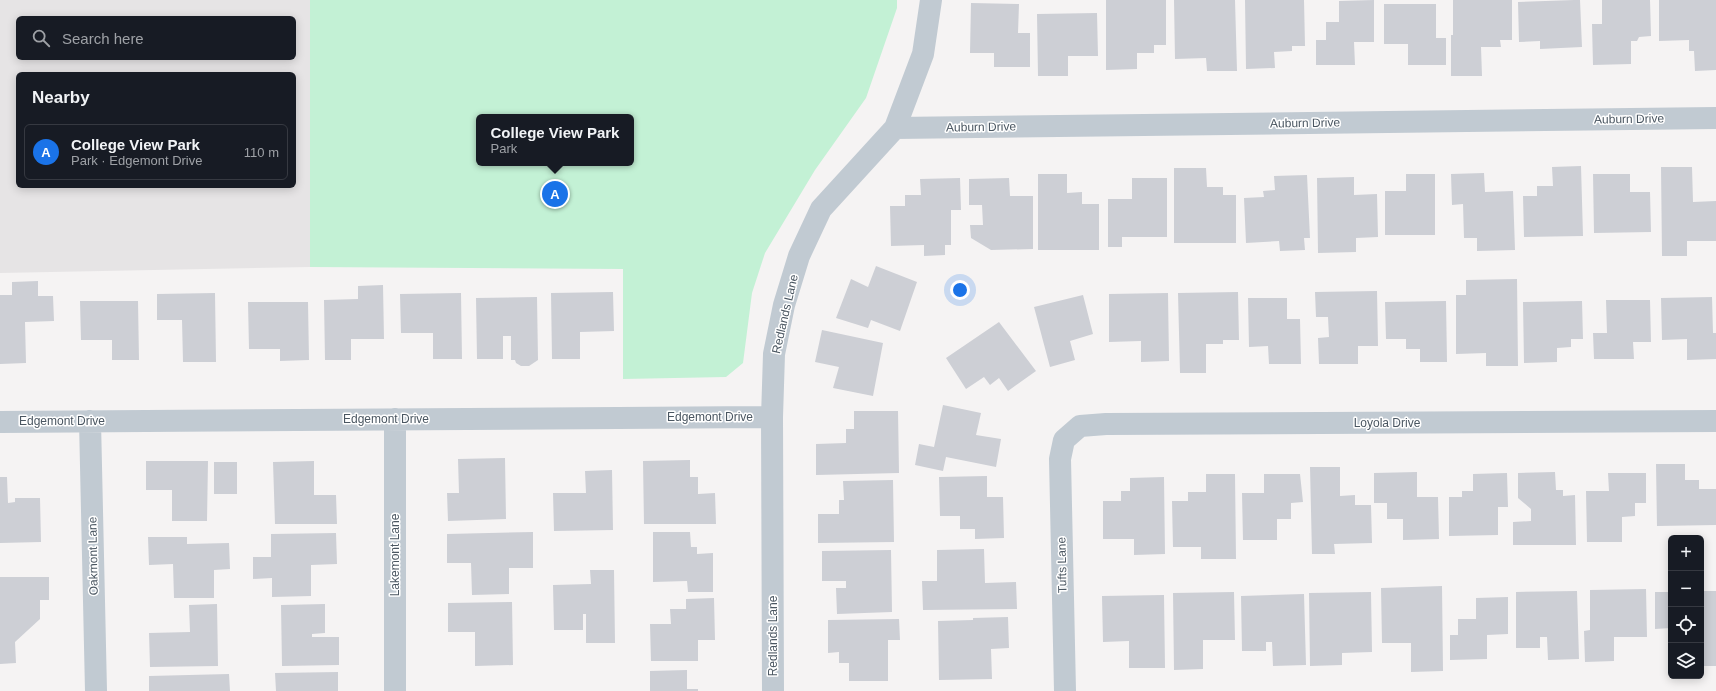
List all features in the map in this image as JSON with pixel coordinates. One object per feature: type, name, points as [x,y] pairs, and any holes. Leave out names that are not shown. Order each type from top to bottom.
[{"type":"street","name":"Redlands Lane","points":[[773,691],[772,417],[774,354],[784,305],[799,256],[821,209],[895,128],[922,54],[931,0]]},
{"type":"street","name":"Auburn Drive","points":[[895,128],[1716,118]]},
{"type":"street","name":"Edgemont Drive","points":[[0,422],[772,417]]},
{"type":"street","name":"Lakemont Lane","points":[[394,419],[395,691]]},
{"type":"street","name":"Oakmont Lane","points":[[90,421],[96,691]]},
{"type":"street","name":"Loyola Drive","points":[[1064,440],[1080,426],[1106,424],[1716,421]]},
{"type":"street","name":"Tufts Lane","points":[[1064,440],[1060,459],[1065,691]]},
{"type":"shaded area","points":[[0,0],[310,0],[310,267],[0,273]]},
{"type":"green space","points":[[310,0],[897,0],[897,8],[866,98],[815,170],[765,253],[752,293],[743,363],[726,377],[623,379],[623,269],[310,267]]},
{"type":"building","points":[[1106,0],[1166,0],[1166,45],[1154,45],[1154,53],[1137,53],[1137,69],[1106,70]]},
{"type":"building","points":[[1174,0],[1235,0],[1237,71],[1207,71],[1206,58],[1175,59]]},
{"type":"building","points":[[1245,0],[1304,0],[1305,46],[1292,46],[1292,51],[1274,52],[1275,68],[1246,69]]},
{"type":"building","points":[[1374,0],[1374,42],[1354,42],[1355,65],[1316,65],[1316,40],[1326,40],[1326,22],[1339,22],[1339,1]]},
{"type":"building","points":[[1453,0],[1512,0],[1512,40],[1500,40],[1501,47],[1481,47],[1482,76],[1451,76]]},
{"type":"building","points":[[1580,0],[1582,47],[1540,49],[1540,41],[1519,42],[1518,2]]},
{"type":"building","points":[[1602,0],[1650,0],[1651,36],[1639,37],[1637,41],[1631,41],[1631,64],[1593,65],[1592,24],[1602,24]]},
{"type":"building","points":[[1659,0],[1716,0],[1716,70],[1695,71],[1694,51],[1689,51],[1689,40],[1659,41]]},
{"type":"building","points":[[971,3],[1019,4],[1018,33],[1030,33],[1030,67],[994,67],[994,53],[970,53]]},
{"type":"building","points":[[1384,4],[1436,4],[1436,38],[1446,38],[1446,65],[1408,65],[1408,44],[1384,44]]},
{"type":"building","points":[[1097,13],[1098,56],[1068,56],[1068,76],[1038,76],[1037,14]]},
{"type":"building","points":[[1581,166],[1583,236],[1524,237],[1523,196],[1537,196],[1537,186],[1553,186],[1552,167]]},
{"type":"building","points":[[1661,167],[1692,167],[1693,202],[1716,201],[1716,241],[1687,241],[1687,256],[1662,256]]},
{"type":"building","points":[[1174,168],[1206,168],[1207,187],[1223,187],[1223,195],[1236,195],[1236,243],[1174,243]]},
{"type":"building","points":[[1484,173],[1485,192],[1513,191],[1515,250],[1477,251],[1477,238],[1464,238],[1463,204],[1452,205],[1451,174]]},
{"type":"building","points":[[1038,174],[1067,174],[1067,193],[1082,192],[1082,204],[1099,204],[1099,250],[1038,250]]},
{"type":"building","points":[[1406,174],[1435,174],[1435,235],[1385,235],[1385,191],[1406,191]]},
{"type":"building","points":[[1593,174],[1630,174],[1630,192],[1650,192],[1651,232],[1594,233]]},
{"type":"building","points":[[1307,175],[1310,238],[1304,238],[1305,250],[1280,251],[1279,241],[1246,243],[1244,198],[1264,197],[1263,191],[1275,190],[1274,176]]},
{"type":"building","points":[[1354,177],[1354,195],[1377,194],[1378,237],[1356,238],[1356,252],[1318,253],[1317,178]]},
{"type":"building","points":[[960,178],[961,210],[951,210],[951,245],[945,245],[945,255],[924,256],[924,245],[891,246],[890,206],[905,206],[905,195],[921,195],[920,179]]},
{"type":"building","points":[[1009,178],[1010,196],[1033,196],[1033,249],[991,250],[971,238],[970,225],[983,225],[982,205],[969,205],[969,179]]},
{"type":"building","points":[[1132,178],[1167,178],[1167,237],[1122,237],[1122,247],[1108,247],[1108,199],[1132,199]]},
{"type":"building","points":[[876,266],[917,282],[900,331],[871,320],[868,328],[836,318],[851,279],[868,287]]},
{"type":"building","points":[[1517,279],[1518,366],[1486,366],[1486,353],[1456,354],[1456,295],[1466,295],[1466,280]]},
{"type":"building","points":[[38,281],[38,296],[53,296],[54,321],[25,322],[26,363],[0,364],[0,295],[12,295],[12,282]]},
{"type":"building","points":[[383,285],[384,339],[351,339],[351,360],[325,360],[324,300],[358,299],[358,286]]},
{"type":"building","points":[[1377,291],[1378,346],[1358,346],[1358,364],[1319,364],[1318,338],[1329,337],[1328,317],[1316,317],[1315,292]]},
{"type":"building","points":[[613,292],[614,331],[580,332],[580,359],[552,359],[551,293]]},
{"type":"building","points":[[1238,292],[1239,340],[1223,340],[1223,344],[1206,344],[1206,373],[1180,373],[1178,293]]},
{"type":"building","points":[[215,293],[216,362],[183,362],[182,320],[157,320],[157,294]]},
{"type":"building","points":[[461,293],[462,359],[433,359],[433,333],[401,333],[400,294]]},
{"type":"building","points":[[1168,293],[1169,361],[1141,362],[1141,341],[1109,342],[1109,294]]},
{"type":"building","points":[[1083,295],[1093,334],[1070,341],[1075,360],[1050,367],[1034,307]]},
{"type":"building","points":[[537,297],[538,360],[529,366],[521,366],[516,363],[515,360],[511,360],[511,336],[503,336],[503,359],[477,359],[476,298]]},
{"type":"building","points":[[1712,297],[1713,333],[1716,333],[1716,359],[1687,360],[1687,339],[1662,340],[1661,298]]},
{"type":"building","points":[[1248,298],[1287,298],[1287,319],[1300,319],[1301,364],[1269,364],[1268,346],[1249,347]]},
{"type":"building","points":[[1606,300],[1650,300],[1651,342],[1633,342],[1634,359],[1594,359],[1593,333],[1607,333]]},
{"type":"building","points":[[80,301],[138,301],[139,360],[112,360],[112,340],[81,340]]},
{"type":"building","points":[[1446,301],[1447,362],[1420,362],[1420,349],[1406,349],[1406,339],[1386,339],[1385,302]]},
{"type":"building","points":[[1582,301],[1583,339],[1571,339],[1571,347],[1557,348],[1557,362],[1524,363],[1523,302]]},
{"type":"building","points":[[248,302],[308,302],[309,360],[280,361],[280,349],[249,349]]},
{"type":"building","points":[[999,322],[1036,371],[1008,391],[999,378],[990,385],[984,377],[966,389],[946,358]]},
{"type":"building","points":[[822,330],[883,343],[873,396],[833,388],[839,367],[815,362]]},
{"type":"building","points":[[943,405],[981,413],[976,435],[1001,439],[996,467],[946,457],[943,471],[915,465],[919,444],[934,447]]},
{"type":"building","points":[[854,411],[898,411],[899,473],[816,475],[816,444],[846,443],[846,429],[854,429]]},
{"type":"building","points":[[505,458],[506,519],[448,521],[447,493],[459,493],[458,459]]},
{"type":"building","points":[[690,460],[690,477],[698,477],[698,494],[715,493],[716,524],[644,524],[643,461]]},
{"type":"building","points":[[146,461],[208,461],[207,521],[172,521],[172,490],[146,490]]},
{"type":"building","points":[[314,461],[314,495],[336,495],[337,524],[275,524],[273,462]]},
{"type":"building","points":[[214,462],[237,462],[237,494],[214,494]]},
{"type":"building","points":[[1656,464],[1685,464],[1685,480],[1699,480],[1699,489],[1716,489],[1716,525],[1657,526]]},
{"type":"building","points":[[1310,467],[1340,467],[1340,496],[1355,495],[1355,505],[1371,505],[1372,543],[1334,544],[1335,554],[1312,554]]},
{"type":"building","points":[[612,470],[613,530],[554,531],[553,493],[586,493],[585,471]]},
{"type":"building","points":[[1417,472],[1417,497],[1438,497],[1439,539],[1403,540],[1403,519],[1387,519],[1387,503],[1374,503],[1374,473]]},
{"type":"building","points":[[1555,472],[1556,490],[1563,490],[1563,496],[1575,495],[1576,545],[1513,545],[1513,522],[1531,521],[1531,509],[1518,498],[1518,473]]},
{"type":"building","points":[[1507,473],[1508,507],[1498,507],[1498,535],[1449,536],[1449,497],[1462,497],[1462,491],[1473,491],[1473,474]]},
{"type":"building","points":[[1608,473],[1646,473],[1646,503],[1635,503],[1635,516],[1622,517],[1622,542],[1587,542],[1586,491],[1609,491]]},
{"type":"building","points":[[1206,474],[1235,474],[1236,559],[1201,559],[1201,547],[1173,547],[1172,501],[1188,501],[1188,492],[1206,492]]},
{"type":"building","points":[[1264,474],[1300,474],[1303,502],[1291,503],[1291,519],[1277,519],[1277,540],[1243,540],[1242,493],[1264,493]]},
{"type":"building","points":[[987,476],[987,497],[1003,497],[1004,538],[975,539],[975,529],[960,529],[960,516],[940,516],[939,477]]},
{"type":"building","points":[[0,477],[7,477],[8,503],[15,502],[15,498],[40,498],[41,542],[0,543]]},
{"type":"building","points":[[1164,477],[1165,554],[1134,555],[1134,539],[1103,539],[1103,501],[1121,501],[1121,491],[1130,491],[1130,478]]},
{"type":"building","points":[[893,480],[894,542],[818,543],[818,514],[839,514],[839,500],[844,500],[843,481]]},
{"type":"building","points":[[533,532],[533,568],[509,568],[509,594],[472,595],[471,563],[447,563],[447,534]]},
{"type":"building","points":[[653,532],[690,532],[691,547],[697,547],[697,554],[713,553],[713,592],[688,592],[687,581],[653,582]]},
{"type":"building","points":[[336,533],[337,564],[311,565],[311,596],[272,597],[272,578],[253,579],[253,557],[271,557],[271,534]]},
{"type":"building","points":[[148,537],[187,537],[187,544],[229,543],[230,569],[214,570],[214,598],[174,598],[173,564],[149,565]]},
{"type":"building","points":[[984,549],[985,583],[1016,582],[1017,609],[923,610],[922,581],[937,581],[937,550]]},
{"type":"building","points":[[891,550],[892,612],[837,614],[836,588],[846,588],[846,581],[822,581],[822,551]]},
{"type":"building","points":[[590,570],[614,570],[615,643],[586,643],[586,614],[583,614],[583,630],[554,630],[553,585],[591,584]]},
{"type":"building","points":[[0,577],[49,577],[49,600],[40,600],[40,619],[15,642],[16,663],[0,664]]},
{"type":"building","points":[[1442,586],[1443,671],[1411,672],[1411,643],[1382,643],[1381,588]]},
{"type":"building","points":[[1646,589],[1647,637],[1614,637],[1614,661],[1585,662],[1584,631],[1590,630],[1590,590]]},
{"type":"building","points":[[1577,591],[1579,659],[1548,660],[1547,637],[1540,637],[1540,648],[1516,648],[1516,592]]},
{"type":"building","points":[[1704,591],[1716,591],[1716,666],[1704,666]]},
{"type":"building","points":[[1234,592],[1235,640],[1203,640],[1203,669],[1174,670],[1173,593]]},
{"type":"building","points":[[1371,592],[1372,652],[1342,653],[1342,665],[1310,666],[1309,593]]},
{"type":"building","points":[[1655,592],[1668,592],[1668,628],[1655,629]]},
{"type":"building","points":[[1304,594],[1306,665],[1273,666],[1272,642],[1266,642],[1266,651],[1242,651],[1241,596]]},
{"type":"building","points":[[1164,595],[1165,668],[1129,668],[1129,641],[1103,642],[1102,596]]},
{"type":"building","points":[[1508,597],[1508,634],[1487,635],[1487,659],[1450,660],[1450,635],[1458,635],[1458,619],[1476,619],[1476,598]]},
{"type":"building","points":[[714,598],[715,640],[698,640],[698,661],[651,661],[650,624],[671,624],[670,609],[686,609],[686,599]]},
{"type":"building","points":[[512,602],[513,665],[475,666],[475,632],[448,632],[448,603]]},
{"type":"building","points":[[217,604],[218,666],[150,667],[149,633],[190,632],[189,605]]},
{"type":"building","points":[[325,604],[325,633],[312,634],[312,637],[339,637],[339,665],[282,666],[281,605]]},
{"type":"building","points":[[1008,617],[1009,648],[991,649],[992,679],[939,680],[938,621]]},
{"type":"building","points":[[899,619],[900,640],[888,640],[888,681],[849,681],[849,663],[839,663],[839,652],[828,653],[828,620]]},
{"type":"building","points":[[687,670],[687,689],[698,689],[698,691],[650,691],[650,671]]},
{"type":"building","points":[[338,672],[338,691],[276,691],[275,673]]},
{"type":"building","points":[[229,674],[230,691],[149,691],[149,676]]},
{"type":"place","name":"College View Park","points":[[555,194]]}]
